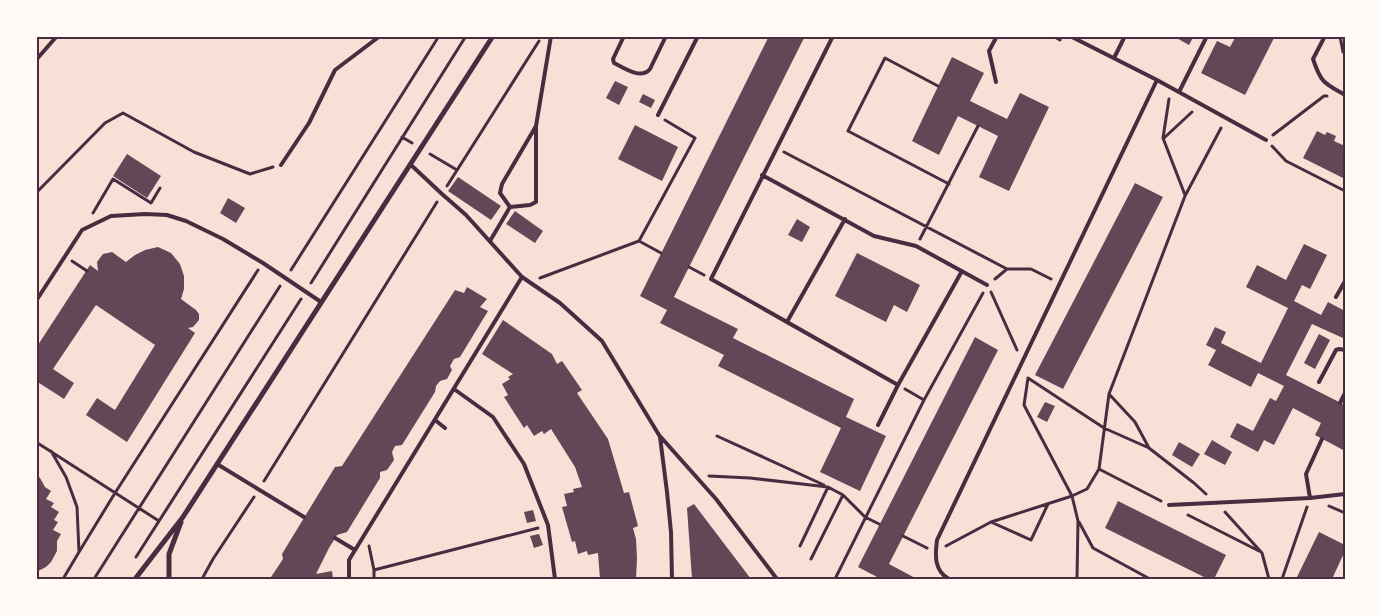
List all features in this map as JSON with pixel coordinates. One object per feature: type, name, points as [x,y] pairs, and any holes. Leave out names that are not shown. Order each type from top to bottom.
[{"type":"street","points":[[136,579],[183,516],[493,36]]},
{"type":"street","points":[[169,579],[169,554],[183,516]]},
{"type":"lane","points":[[36,60],[57,36]]},
{"type":"lane","points":[[281,165],[308,123],[335,70],[380,36]]},
{"type":"lane","points":[[510,207],[530,205],[536,202],[536,126],[551,36]]},
{"type":"lane","points":[[624,36],[613,59],[614,62],[641,74],[646,73],[650,69],[666,36]]},
{"type":"lane","points":[[658,115],[698,36]]},
{"type":"lane","points":[[833,36],[711,279],[898,385]]},
{"type":"lane","points":[[996,82],[989,51],[997,36]]},
{"type":"lane","points":[[1070,36],[1157,80],[1266,140]]},
{"type":"lane","points":[[1114,58],[1125,36]]},
{"type":"lane","points":[[1179,92],[1207,36]]},
{"type":"lane","points":[[1325,36],[1313,59],[1317,71],[1325,84],[1345,95]]},
{"type":"lane","points":[[949,579],[938,570],[937,540],[1157,80]]},
{"type":"lane","points":[[510,207],[502,198],[500,189],[536,126]]},
{"type":"lane","points":[[410,164],[466,215],[522,277],[560,303],[602,341],[659,435],[716,499],[777,579]]},
{"type":"lane","points":[[762,175],[874,236],[916,246],[987,285]]},
{"type":"lane","points":[[490,241],[510,207]]},
{"type":"lane","points":[[36,301],[82,230],[111,216],[167,215],[186,221],[223,239],[321,302]]},
{"type":"lane","points":[[787,322],[845,219]]},
{"type":"lane","points":[[878,425],[898,385],[962,271]]},
{"type":"lane","points":[[349,579],[349,560],[522,277]]},
{"type":"lane","points":[[1336,297],[1345,281]]},
{"type":"lane","points":[[1319,382],[1336,350],[1345,350]]},
{"type":"lane","points":[[454,389],[493,417],[524,464],[548,525],[555,579]]},
{"type":"lane","points":[[1340,403],[1345,393]]},
{"type":"lane","points":[[435,420],[445,428]]},
{"type":"lane","points":[[659,435],[671,532],[672,579]]},
{"type":"lane","points":[[1310,498],[1306,474],[1322,439]]},
{"type":"lane","points":[[217,464],[304,517]]},
{"type":"lane","points":[[1169,505],[1310,498],[1345,494]]},
{"type":"lane","points":[[335,538],[355,550]]},
{"type":"path","points":[[94,579],[439,36]]},
{"type":"path","points":[[136,558],[306,292],[466,36]]},
{"type":"path","points":[[202,579],[542,36]]},
{"type":"path","points":[[1340,36],[1343,52],[1345,53]]},
{"type":"path","points":[[938,86],[885,58],[848,131],[949,184]]},
{"type":"path","points":[[1331,97],[1324,96],[1266,140],[1286,160],[1345,191]]},
{"type":"path","points":[[1169,99],[1163,138],[1186,196]]},
{"type":"path","points":[[1163,138],[1192,112],[1199,116]]},
{"type":"path","points":[[36,193],[105,123],[123,113],[194,152],[250,174],[281,165]]},
{"type":"path","points":[[530,282],[639,241],[695,138],[658,115]]},
{"type":"path","points":[[1214,124],[1228,131]]},
{"type":"path","points":[[916,246],[978,126]]},
{"type":"path","points":[[903,536],[936,552],[990,522],[1072,496],[1087,489],[1099,469],[1109,394],[1186,196],[1221,128]]},
{"type":"path","points":[[777,148],[1007,269],[1031,269],[1060,284]]},
{"type":"path","points":[[82,230],[113,179],[150,204],[160,188]]},
{"type":"path","points":[[639,241],[661,253]]},
{"type":"path","points":[[65,256],[87,271]]},
{"type":"path","points":[[62,579],[263,263]]},
{"type":"path","points":[[689,267],[711,279]]},
{"type":"path","points":[[835,579],[924,400],[987,285],[1007,269]]},
{"type":"path","points":[[987,285],[1023,362]]},
{"type":"path","points":[[1077,579],[1078,521],[1072,496],[1024,404],[1028,378],[1104,428],[1149,448],[1194,483],[1206,495]]},
{"type":"path","points":[[898,385],[924,400]]},
{"type":"path","points":[[1109,394],[1135,422],[1149,448]]},
{"type":"path","points":[[717,436],[843,495],[865,517],[880,524]]},
{"type":"path","points":[[36,442],[159,521]]},
{"type":"path","points":[[50,451],[66,477],[77,507],[79,552]]},
{"type":"path","points":[[750,478],[828,487]]},
{"type":"path","points":[[800,546],[828,487]]},
{"type":"path","points":[[811,559],[843,495]]},
{"type":"path","points":[[1282,579],[1310,498]]},
{"type":"path","points":[[990,522],[1031,540],[1048,504]]},
{"type":"path","points":[[1219,506],[1262,553],[1269,579]]},
{"type":"path","points":[[1078,521],[1093,548],[1150,579]]},
{"type":"path","points":[[374,570],[548,525]]},
{"type":"path","points":[[366,533],[374,570],[374,579]]},
{"type":"building","points":[[769,36],[805,36],[674,297],[738,329],[733,338],[854,399],[846,417],[886,436],[860,491],[820,472],[841,428],[718,366],[724,355],[660,323],[667,310],[640,296]]},
{"type":"building","points":[[1173,36],[1194,36],[1189,45]]},
{"type":"building","points":[[1236,36],[1275,36],[1245,95],[1201,73],[1217,41],[1230,47]]},
{"type":"building","points":[[952,57],[984,73],[970,101],[1007,119],[1020,93],[1049,107],[1009,191],[979,177],[998,136],[958,116],[939,155],[912,141]]},
{"type":"building","points":[[615,81],[628,87],[619,105],[606,98]]},
{"type":"building","points":[[643,94],[655,100],[651,108],[639,102]]},
{"type":"building","points":[[635,125],[678,147],[662,181],[618,159]]},
{"type":"building","points":[[1317,131],[1325,135],[1327,132],[1336,136],[1334,141],[1345,146],[1345,179],[1303,158]]},
{"type":"building","points":[[127,154],[161,176],[147,198],[113,176]]},
{"type":"building","points":[[458,177],[501,206],[491,220],[448,191]]},
{"type":"building","points":[[1135,183],[1163,197],[1063,389],[1035,375]]},
{"type":"building","points":[[228,198],[245,208],[236,223],[220,213]]},
{"type":"building","points":[[515,211],[543,231],[535,243],[506,224]]},
{"type":"building","points":[[797,219],[810,227],[802,242],[788,235]]},
{"type":"building","points":[[1304,244],[1327,255],[1310,289],[1302,285],[1294,301],[1321,315],[1328,302],[1345,311],[1345,339],[1312,324],[1286,375],[1345,405],[1345,451],[1315,435],[1321,423],[1293,408],[1274,445],[1264,440],[1258,452],[1230,437],[1237,423],[1253,431],[1270,398],[1276,401],[1284,386],[1258,373],[1251,387],[1208,365],[1216,350],[1206,345],[1215,327],[1226,332],[1221,343],[1261,363],[1288,308],[1246,287],[1257,265],[1286,280]]},
{"type":"building","points":[[158,247],[171,253],[180,264],[184,276],[184,289],[181,299],[196,310],[199,314],[199,320],[193,327],[188,328],[195,333],[127,442],[86,415],[97,398],[115,410],[155,345],[96,305],[53,369],[74,383],[64,399],[36,381],[36,348],[90,265],[98,271],[97,262],[103,254],[112,252],[126,262],[145,250]]},
{"type":"building","points":[[857,253],[920,285],[907,312],[894,305],[886,322],[835,296]]},
{"type":"building","points":[[467,287],[487,299],[480,307],[488,311],[460,357],[454,359],[450,366],[452,370],[447,379],[440,381],[436,386],[435,392],[402,445],[395,446],[392,452],[394,460],[387,470],[380,472],[380,478],[347,532],[337,535],[329,548],[316,574],[332,571],[333,579],[274,579],[271,577],[283,559],[282,554],[335,467],[342,466],[455,290],[464,293]]},
{"type":"building","points":[[503,320],[552,354],[557,364],[562,361],[582,390],[577,393],[608,439],[624,493],[629,492],[638,526],[633,528],[636,539],[636,579],[600,579],[598,553],[588,555],[587,551],[578,554],[575,541],[572,542],[562,507],[567,506],[564,494],[574,492],[573,489],[582,487],[575,467],[551,429],[544,434],[542,431],[534,436],[527,425],[524,428],[504,397],[508,395],[502,384],[510,379],[508,377],[513,374],[482,354]]},
{"type":"building","points":[[1319,334],[1330,340],[1315,369],[1304,363]]},
{"type":"building","points":[[975,337],[998,350],[889,564],[917,579],[881,579],[858,567]]},
{"type":"building","points":[[1045,402],[1055,406],[1047,422],[1037,417]]},
{"type":"building","points":[[1212,440],[1232,452],[1225,465],[1204,454]]},
{"type":"building","points":[[1179,442],[1200,454],[1192,467],[1172,455]]},
{"type":"building","points":[[36,474],[45,487],[51,491],[46,499],[54,503],[51,507],[59,512],[54,520],[58,522],[53,530],[61,534],[57,541],[57,551],[51,562],[36,572]]},
{"type":"building","points":[[1118,501],[1226,555],[1214,579],[1208,579],[1105,528]]},
{"type":"building","points":[[694,504],[751,579],[692,579],[687,508]]},
{"type":"building","points":[[533,510],[536,521],[527,523],[524,512]]},
{"type":"building","points":[[1319,532],[1345,545],[1345,551],[1332,579],[1296,579]]},
{"type":"building","points":[[539,534],[543,545],[534,548],[530,536]]}]
